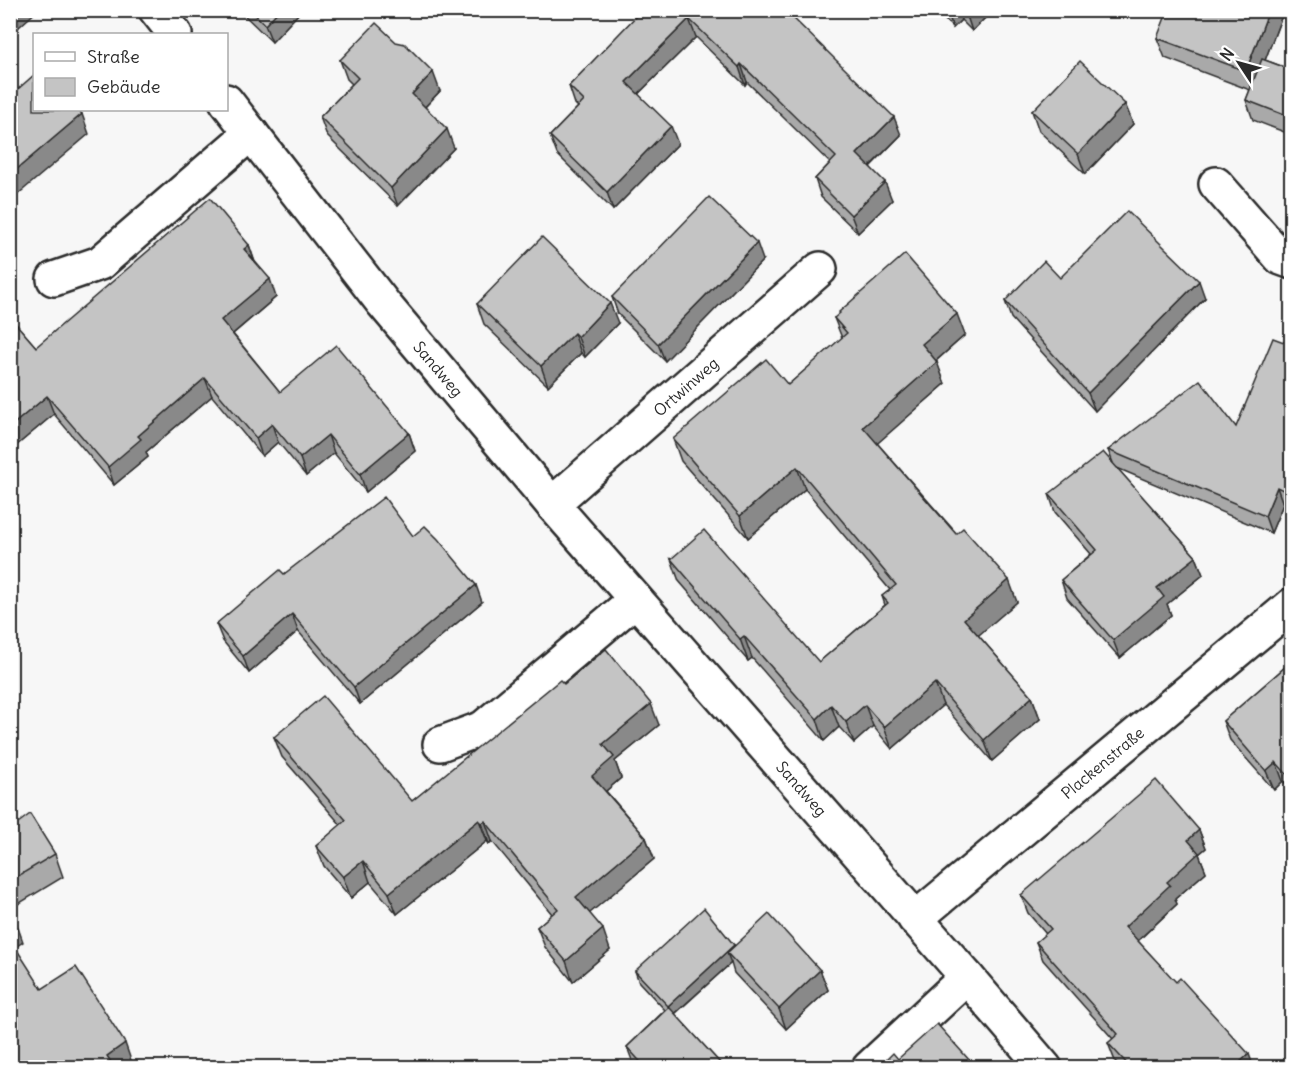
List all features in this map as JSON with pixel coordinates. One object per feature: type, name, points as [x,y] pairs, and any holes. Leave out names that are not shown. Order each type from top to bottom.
[{"type":"street","points":[[156,10],[174,33]]},
{"type":"street","name":"Sandweg","points":[[228,104],[383,303],[552,504],[1045,1068]]},
{"type":"street","points":[[54,279],[100,263],[251,133]]},
{"type":"street","points":[[1216,184],[1281,258],[1292,262]]},
{"type":"street","name":"Ortwinweg","points":[[552,504],[820,269]]},
{"type":"street","points":[[440,744],[483,728],[635,600]]},
{"type":"street","name":"Plackenstraße","points":[[915,919],[1291,607]]},
{"type":"street","points":[[869,1068],[967,977]]},
{"type":"building","points":[[251,10],[279,10],[265,25]]},
{"type":"building","points":[[642,10],[785,10],[894,117],[857,154],[885,182],[851,215],[815,179],[836,157],[741,64],[739,67],[689,19],[626,82],[671,126],[607,192],[550,136],[584,101],[569,86]]},
{"type":"building","points":[[1168,10],[1269,10],[1246,71],[1157,38]]},
{"type":"building","points":[[376,23],[396,42],[405,44],[433,72],[412,94],[447,129],[391,188],[320,117],[358,78],[340,60]]},
{"type":"building","points":[[1262,59],[1292,70],[1292,118],[1246,100]]},
{"type":"building","points":[[1080,61],[1125,104],[1078,154],[1032,111]]},
{"type":"building","points":[[33,76],[33,111],[79,111],[82,114],[10,175],[10,96]]},
{"type":"building","points":[[709,197],[757,243],[658,344],[612,297]]},
{"type":"building","points":[[210,198],[249,245],[244,249],[270,279],[221,320],[280,392],[336,345],[409,433],[360,474],[328,435],[300,458],[272,424],[256,438],[205,378],[138,436],[141,439],[108,467],[47,396],[10,427],[10,317],[36,347]]},
{"type":"building","points":[[1127,211],[1199,281],[1088,393],[1005,301],[1044,261],[1060,278]]},
{"type":"building","points":[[542,237],[610,303],[578,337],[574,333],[541,366],[477,304]]},
{"type":"building","points":[[905,254],[957,314],[922,344],[937,362],[863,427],[956,534],[963,528],[1009,580],[964,619],[1032,697],[984,740],[935,683],[884,727],[865,705],[846,722],[831,705],[817,719],[744,636],[740,639],[671,559],[704,530],[819,662],[888,603],[882,596],[896,585],[797,467],[740,516],[673,439],[766,359],[788,385],[847,333],[834,318],[839,312]]},
{"type":"building","points":[[1273,338],[1292,345],[1292,481],[1287,492],[1277,487],[1265,516],[1108,450],[1200,380],[1236,427]]},
{"type":"building","points":[[1103,452],[1196,557],[1157,588],[1164,597],[1113,640],[1061,580],[1097,550],[1049,494]]},
{"type":"building","points":[[384,497],[413,536],[425,526],[476,585],[354,687],[292,614],[243,656],[216,624],[280,570],[284,574]]},
{"type":"building","points":[[606,649],[651,704],[603,744],[614,757],[592,776],[646,838],[576,897],[603,929],[566,961],[537,927],[558,909],[485,821],[482,823],[479,820],[389,893],[363,861],[343,877],[316,846],[346,820],[274,737],[323,696],[412,801],[560,680],[564,684]]},
{"type":"building","points":[[1292,661],[1292,780],[1276,762],[1266,771],[1223,721]]},
{"type":"building","points":[[1156,780],[1199,830],[1188,840],[1199,853],[1167,882],[1170,885],[1125,927],[1176,982],[1180,978],[1249,1054],[1241,1061],[1248,1068],[1131,1068],[1108,1043],[1118,1034],[1036,942],[1051,929],[1021,895]]},
{"type":"building","points":[[30,814],[55,854],[10,881],[10,829]]},
{"type":"building","points":[[704,908],[734,945],[668,1006],[635,971]]},
{"type":"building","points":[[10,912],[15,919],[10,922]]},
{"type":"building","points":[[769,914],[820,970],[779,1009],[727,953]]},
{"type":"building","points":[[10,939],[42,989],[76,967],[125,1043],[107,1056],[115,1068],[10,1068]]},
{"type":"building","points":[[669,1007],[720,1063],[715,1068],[646,1068],[627,1047]]},
{"type":"building","points":[[937,1024],[971,1062],[967,1066],[969,1068],[878,1068],[893,1053],[898,1059]]}]
